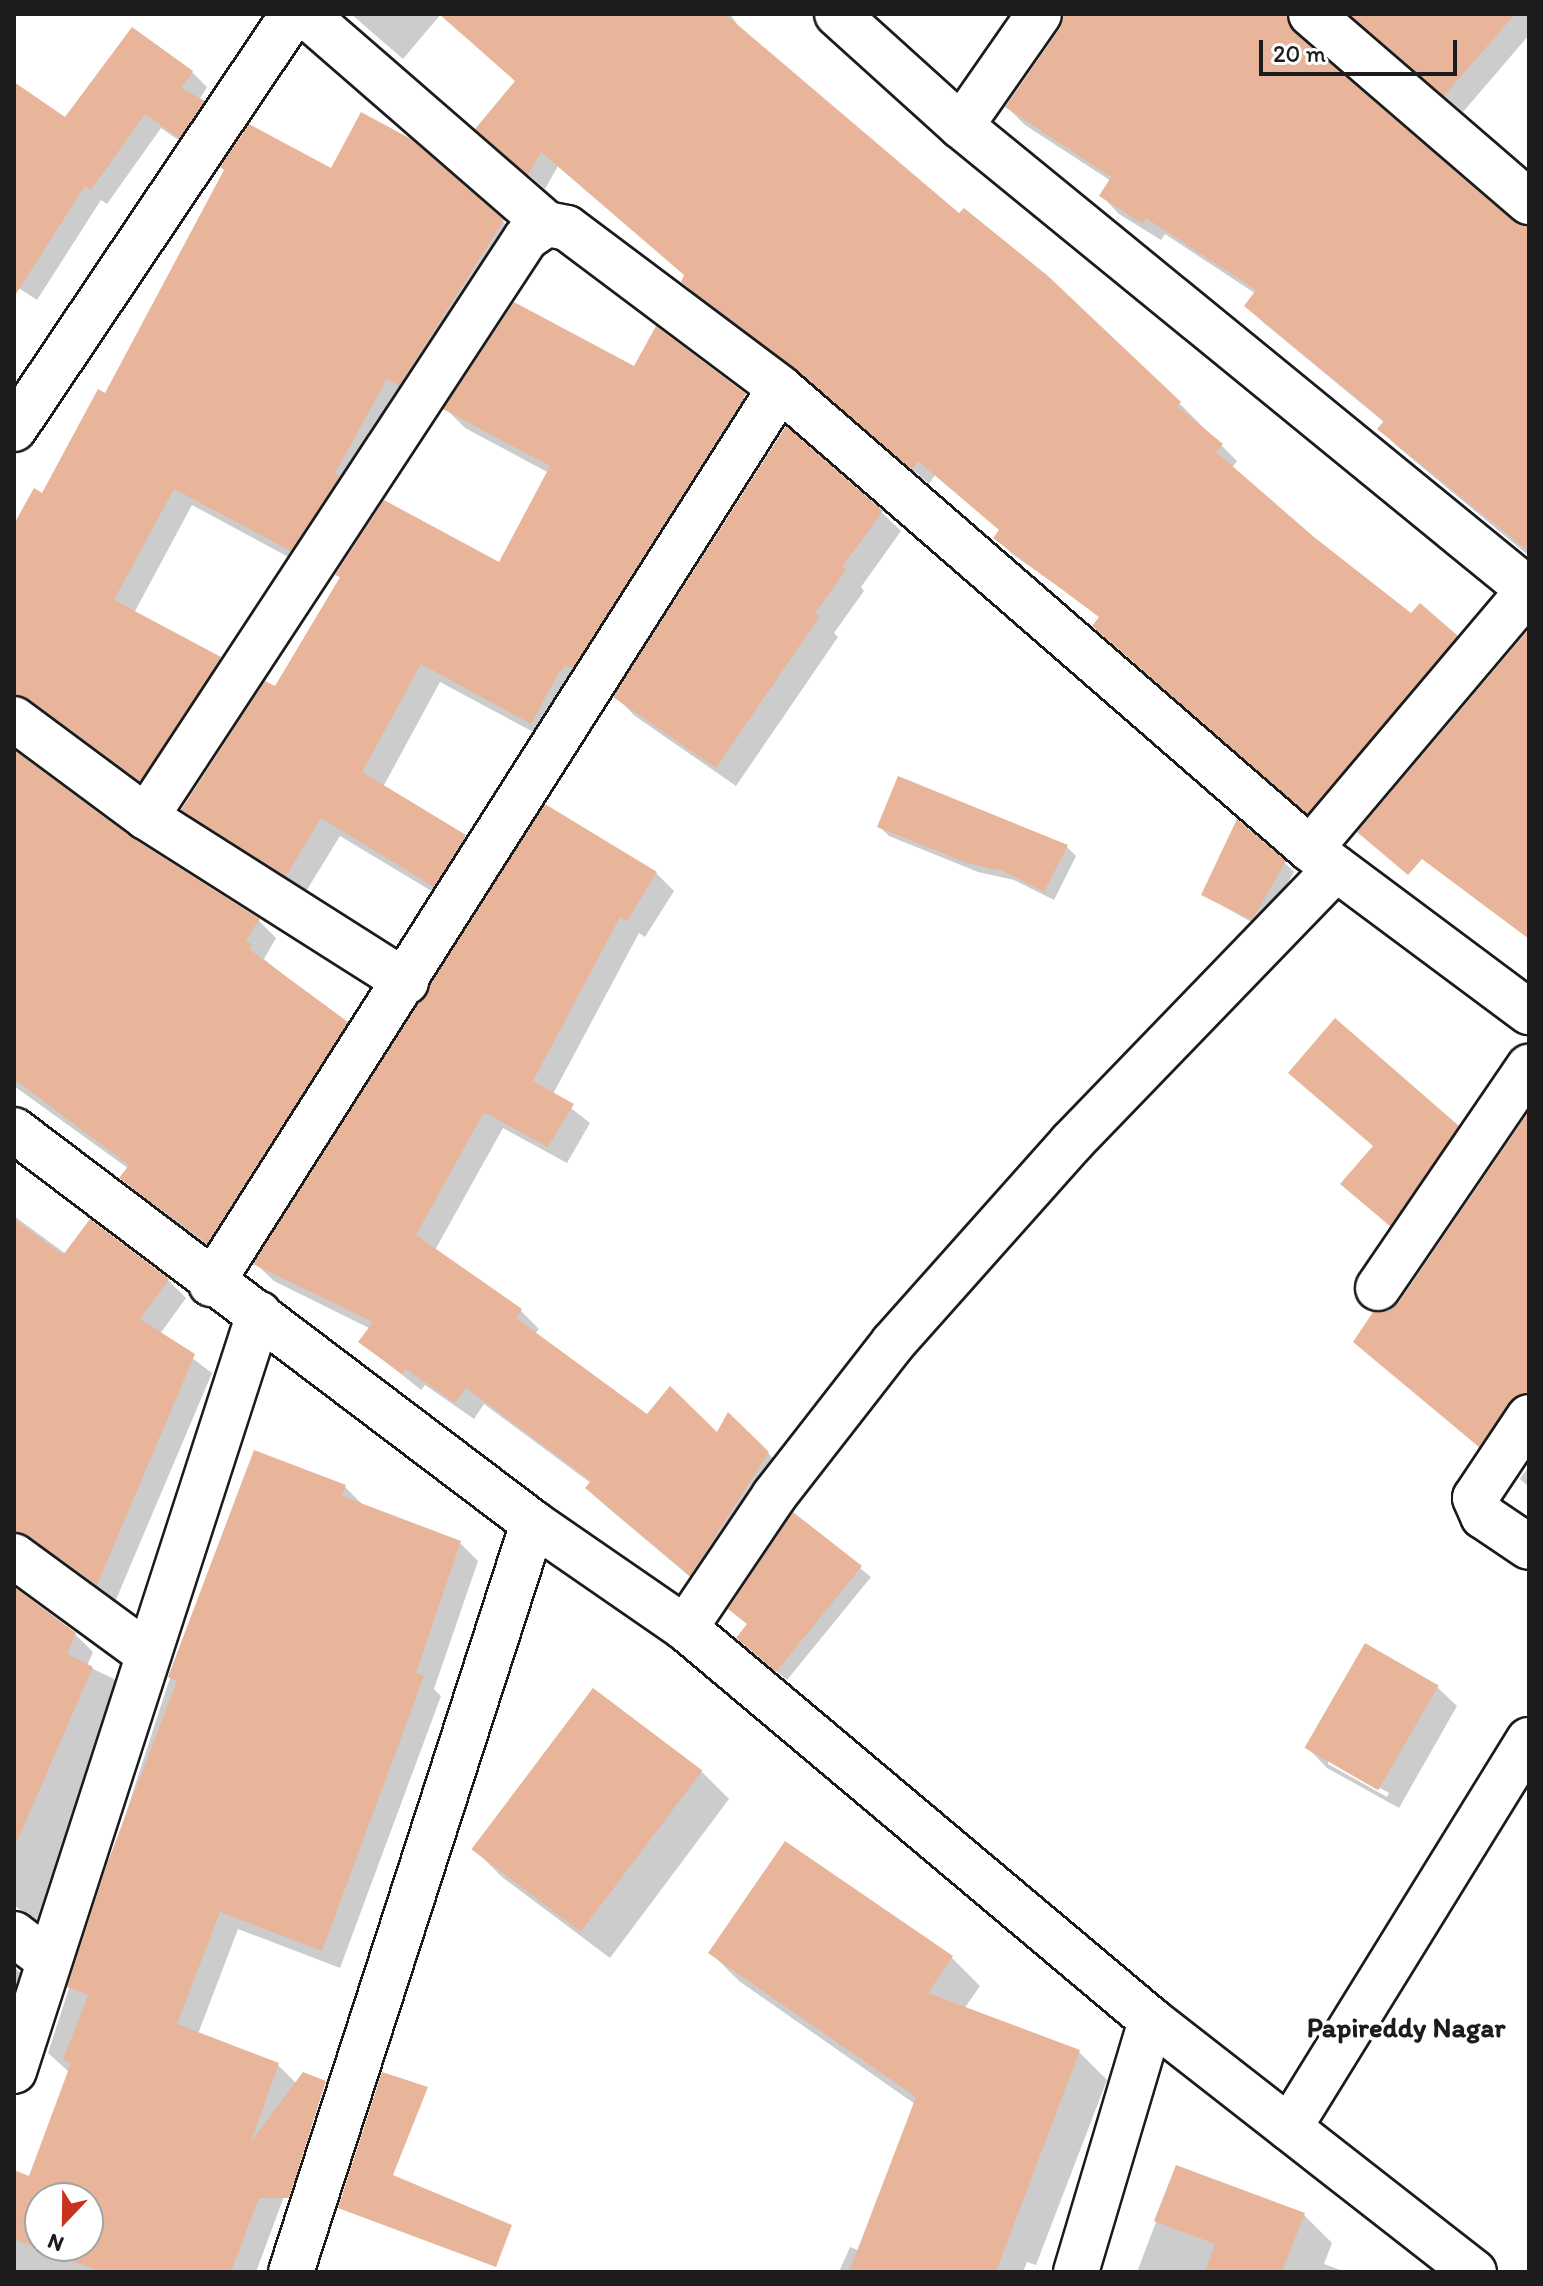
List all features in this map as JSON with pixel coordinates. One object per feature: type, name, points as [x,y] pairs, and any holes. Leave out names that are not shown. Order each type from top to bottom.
[{"type":"street","points":[[14,429],[293,14]]},
{"type":"street","points":[[305,14],[547,224],[567,228],[780,388],[1323,859],[1529,1012]]},
{"type":"street","points":[[685,1628],[774,1496],[893,1343],[1323,859],[1529,590],[961,126],[837,14]]},
{"type":"street","points":[[961,126],[1039,14]]},
{"type":"street","points":[[1311,14],[1529,202]]},
{"type":"street","points":[[146,817],[526,238],[547,224]]},
{"type":"street","points":[[211,1284],[406,982],[780,388]]},
{"type":"street","points":[[14,719],[146,817],[406,982]]},
{"type":"street","points":[[1378,1288],[1529,1067]]},
{"type":"street","points":[[14,1130],[211,1284],[259,1314],[533,1523],[685,1628],[1151,2020],[1474,2272]]},
{"type":"street","points":[[14,2071],[259,1314]]},
{"type":"street","points":[[1529,1417],[1475,1498],[1483,1516],[1529,1547]]},
{"type":"street","points":[[291,2272],[533,1523]]},
{"type":"street","points":[[14,1556],[148,1654]]},
{"type":"street","points":[[1289,2128],[1529,1740]]},
{"type":"street","points":[[14,1934],[49,1961]]},
{"type":"street","points":[[1076,2272],[1151,2020]]},
{"type":"building","points":[[439,14],[725,14],[959,213],[964,208],[1048,276],[1181,402],[1177,406],[1223,444],[1216,452],[1314,537],[1411,613],[1420,603],[1458,636],[1307,814],[1092,626],[1099,617],[993,538],[999,530],[918,461],[912,470],[796,369],[681,282],[684,275],[541,152],[528,175],[475,129],[515,81]]},
{"type":"building","points":[[1064,14],[1287,14],[1295,33],[1513,221],[1529,226],[1529,552],[1377,429],[1384,421],[1244,306],[1256,290],[1146,218],[1143,224],[1099,196],[1111,177],[1005,107],[1060,28]]},
{"type":"building","points":[[1349,14],[1515,14],[1444,96]]},
{"type":"building","points":[[132,27],[193,71],[181,88],[205,101],[179,138],[145,114],[91,190],[85,186],[14,297],[14,82],[65,117]]},
{"type":"building","points":[[361,112],[411,139],[504,220],[399,386],[387,379],[335,473],[340,476],[291,551],[174,489],[114,600],[221,657],[140,781],[29,699],[14,694],[14,524],[34,488],[42,493],[98,389],[105,393],[224,170],[220,167],[249,124],[331,168]]},
{"type":"building","points":[[514,302],[634,366],[656,326],[746,394],[572,669],[566,665],[558,674],[531,724],[421,664],[362,772],[466,835],[434,887],[321,818],[286,876],[181,810],[265,681],[275,686],[340,577],[335,575],[384,500],[499,562],[550,466],[443,409]]},
{"type":"building","points":[[786,426],[883,511],[842,567],[846,570],[815,613],[820,616],[716,768],[613,697]]},
{"type":"building","points":[[1529,629],[1529,939],[1422,859],[1408,875],[1357,832]]},
{"type":"building","points":[[14,750],[131,837],[260,919],[246,940],[252,945],[249,949],[348,1022],[207,1243],[119,1178],[129,1165],[14,1079]]},
{"type":"building","points":[[898,776],[1068,845],[1044,892],[1003,871],[967,863],[877,827]]},
{"type":"building","points":[[545,804],[657,872],[627,921],[620,917],[533,1081],[574,1104],[548,1147],[484,1112],[416,1235],[522,1309],[516,1318],[647,1414],[670,1386],[717,1432],[728,1412],[769,1452],[690,1576],[585,1488],[591,1481],[466,1388],[455,1403],[406,1369],[402,1374],[358,1342],[373,1322],[253,1264]]},
{"type":"building","points":[[1237,819],[1286,861],[1252,920],[1201,895]]},
{"type":"building","points":[[1335,1018],[1459,1126],[1390,1226],[1340,1184],[1373,1146],[1288,1073]]},
{"type":"building","points":[[1529,1111],[1529,1392],[1509,1403],[1479,1447],[1353,1342],[1373,1312],[1388,1311],[1399,1302]]},
{"type":"building","points":[[14,1219],[63,1255],[90,1219],[169,1279],[140,1319],[195,1354],[97,1585],[29,1536],[14,1531]]},
{"type":"building","points":[[254,1450],[346,1485],[342,1496],[461,1541],[416,1673],[424,1676],[322,1951],[220,1912],[177,2024],[279,2063],[251,2142],[303,2072],[326,2081],[289,2198],[259,2198],[231,2272],[101,2272],[75,2262],[104,2262],[104,2182],[24,2182],[24,2243],[14,2239],[14,2170],[29,2176],[71,2063],[63,2060],[88,1995],[67,1987],[107,1864],[177,1681],[168,1677]]},
{"type":"building","points":[[793,1512],[862,1566],[776,1672],[736,1638],[747,1624],[728,1609]]},
{"type":"building","points":[[14,1587],[76,1633],[67,1654],[93,1667],[14,1848]]},
{"type":"building","points":[[1365,1643],[1439,1686],[1378,1790],[1304,1748]]},
{"type":"building","points":[[593,1688],[702,1770],[581,1932],[471,1849]]},
{"type":"building","points":[[785,1841],[953,1956],[928,1993],[1080,2050],[996,2272],[849,2272],[916,2097],[708,1953]]},
{"type":"building","points":[[382,2072],[428,2087],[393,2175],[512,2225],[496,2267],[338,2208]]},
{"type":"building","points":[[1176,2165],[1305,2213],[1282,2272],[1205,2272],[1215,2244],[1154,2221]]},
{"type":"district","name":"Papireddy Nagar","points":[[1406,2027]]}]
